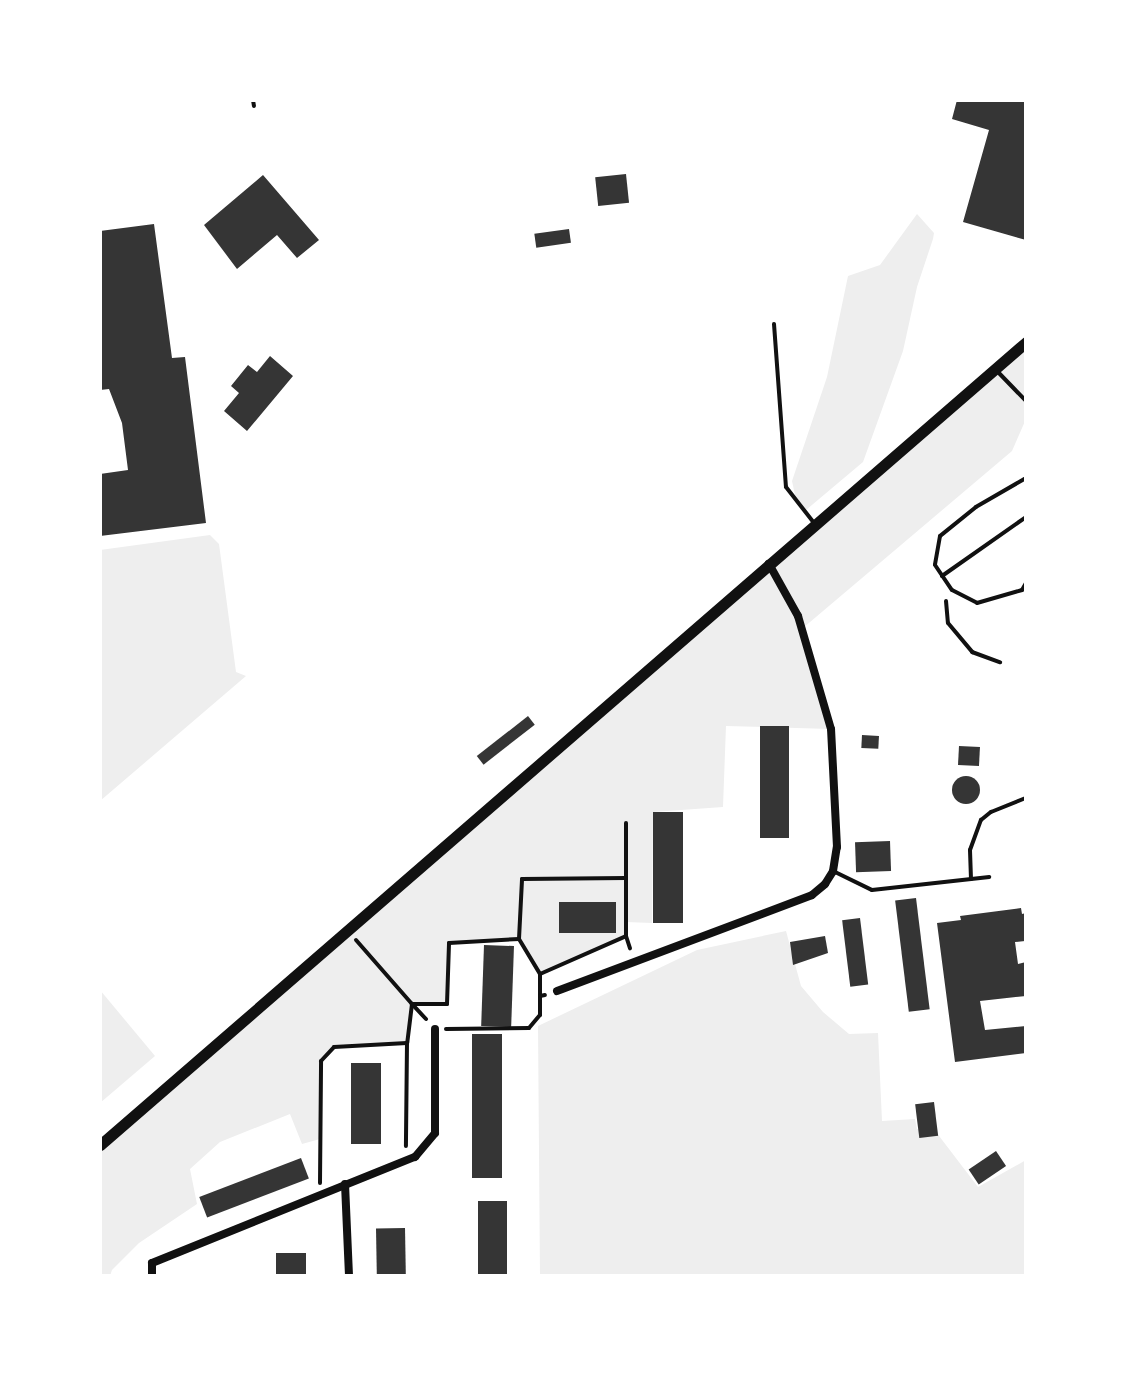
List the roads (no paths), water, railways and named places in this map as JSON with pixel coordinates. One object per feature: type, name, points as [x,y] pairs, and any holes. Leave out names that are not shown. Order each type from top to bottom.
[{"type":"street","points":[[100,1145],[1026,342]]},
{"type":"street","points":[[557,991],[812,895],[825,884],[833,871],[837,847],[831,729],[798,616],[769,564]]},
{"type":"street","points":[[152,1276],[152,1263],[415,1157],[435,1133],[435,1029]]},
{"type":"street","points":[[345,1184],[349,1276]]},
{"type":"lane","points":[[774,324],[786,487],[816,525]]},
{"type":"lane","points":[[996,370],[1026,401]]},
{"type":"lane","points":[[1026,478],[976,507],[940,536],[935,565],[952,590],[977,603],[1022,590],[1026,583]]},
{"type":"lane","points":[[942,576],[1026,517]]},
{"type":"lane","points":[[971,879],[970,850],[981,820],[991,812],[1026,798]]},
{"type":"lane","points":[[833,871],[872,890],[989,877]]}]
